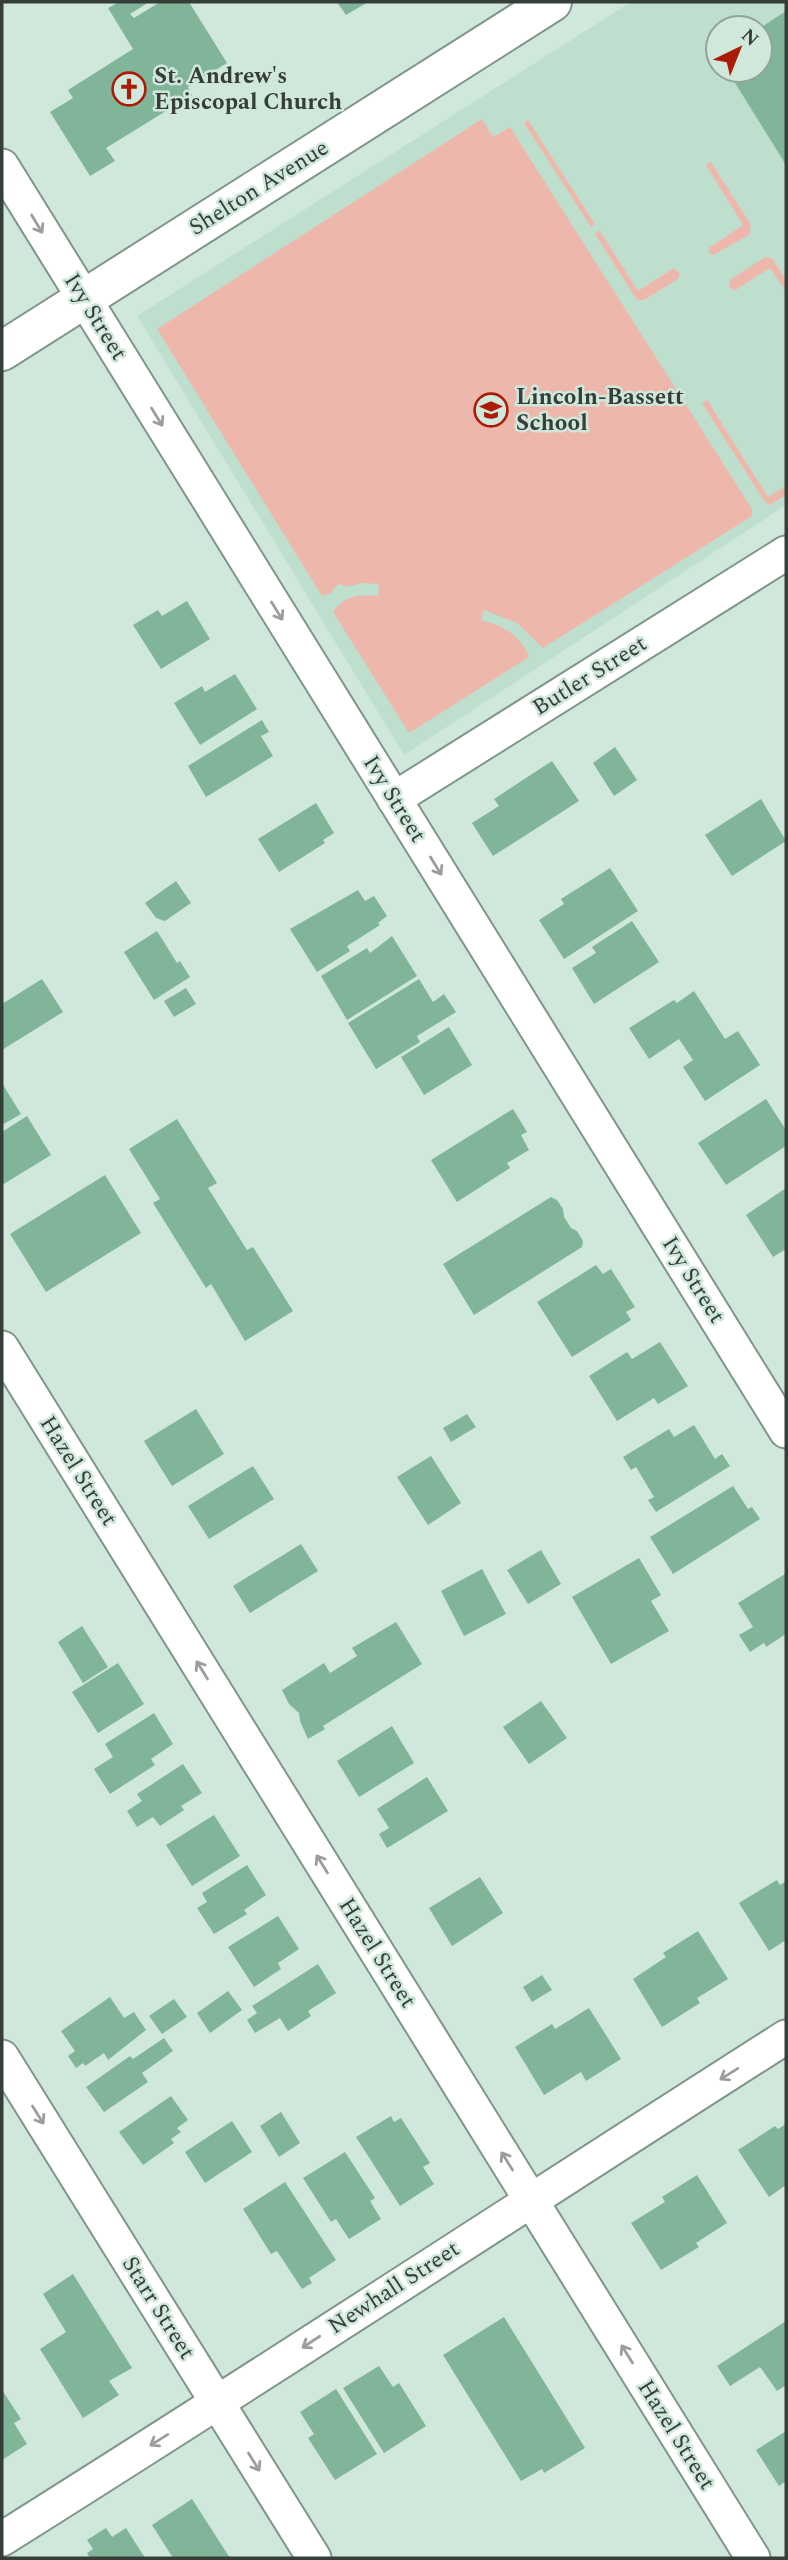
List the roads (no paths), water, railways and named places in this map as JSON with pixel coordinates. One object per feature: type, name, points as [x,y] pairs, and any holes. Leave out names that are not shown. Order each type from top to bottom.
[{"type":"street","name":"Shelton Avenue","points":[[2,352],[552,2]]},
{"type":"street","name":"Ivy Street","points":[[2,166],[786,1431]]},
{"type":"street","name":"Butler Street","points":[[394,799],[786,552]]},
{"type":"street","name":"Hazel Street","points":[[2,1348],[752,2558]]},
{"type":"street","name":"Newhall Street","points":[[2,2539],[217,2404],[786,2037]]},
{"type":"street","name":"Starr Street","points":[[2,2057],[314,2558]]},
{"type":"place","name":"St. Andrew's Episcopal Church","points":[[129,89]]},
{"type":"place","name":"Lincoln-Bassett School","points":[[491,410]]}]
